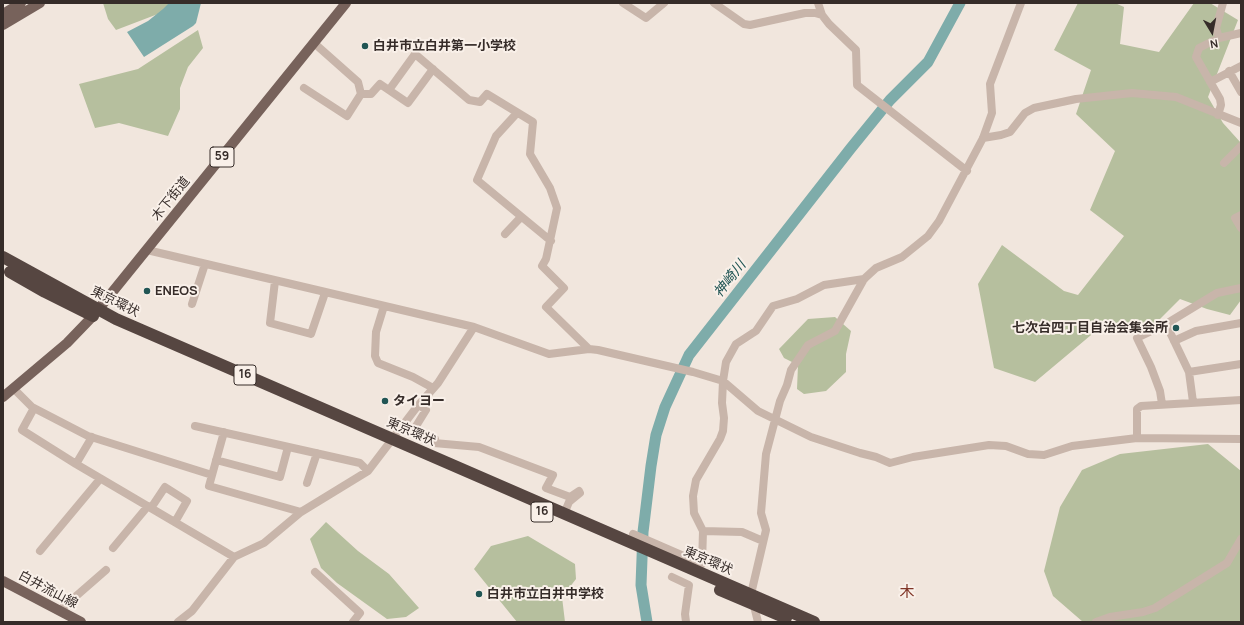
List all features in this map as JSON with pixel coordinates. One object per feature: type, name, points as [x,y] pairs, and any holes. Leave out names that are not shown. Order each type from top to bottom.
[{"type":"highway","name":"東京環状","points":[[3,257],[95,313]]},
{"type":"highway","name":"東京環状","points":[[3,267],[45,292],[390,442],[632,542]]},
{"type":"highway","name":"東京環状","points":[[390,442],[632,542],[752,599],[794,622]]},
{"type":"highway","name":"東京環状","points":[[752,599],[814,622]]},
{"type":"main road","points":[[3,14],[21,3]]},
{"type":"main road","points":[[3,25],[40,3]]},
{"type":"main road","name":"木下街道","points":[[3,397],[67,343],[95,313],[346,3]]},
{"type":"main road","name":"白井流山線","points":[[3,581],[81,622]]},
{"type":"street","points":[[623,3],[646,18],[664,3]]},
{"type":"street","points":[[714,3],[744,24],[750,25],[805,13],[815,12],[822,15]]},
{"type":"street","points":[[818,3],[822,15],[835,30],[854,46],[857,54],[857,85],[967,170]]},
{"type":"street","points":[[758,622],[752,599],[766,530],[761,513],[761,498],[766,454],[780,401],[787,385],[791,370],[808,345],[835,331],[864,279],[876,268],[897,260],[928,236],[939,221],[983,138],[992,113],[990,84],[1021,3]]},
{"type":"street","points":[[1219,38],[1216,28],[1223,3]]},
{"type":"street","points":[[1218,114],[1221,105],[1220,99],[1196,57],[1199,48],[1219,38],[1241,32]]},
{"type":"street","points":[[304,88],[347,116],[361,94],[358,82],[314,43]]},
{"type":"street","points":[[389,90],[415,54],[469,100],[480,102],[487,94],[533,122],[530,154],[554,197],[556,208],[551,241],[542,266],[564,288],[546,306],[589,349]]},
{"type":"street","points":[[1210,82],[1241,66]]},
{"type":"street","points":[[361,94],[371,94],[380,84],[408,103],[433,69]]},
{"type":"street","points":[[1229,72],[1241,92]]},
{"type":"street","points":[[983,138],[1010,132],[1025,113],[1034,108],[1105,94],[1148,93],[1185,100],[1241,123]]},
{"type":"street","points":[[517,113],[496,136],[477,180],[551,241]]},
{"type":"street","points":[[1224,163],[1241,146]]},
{"type":"street","points":[[1241,215],[1235,218],[1241,228]]},
{"type":"street","points":[[505,234],[521,216]]},
{"type":"street","points":[[147,250],[474,327],[549,354],[589,349],[673,366],[723,381],[758,411],[811,437],[860,453],[876,456],[890,463],[913,457],[989,444],[1006,446],[1028,454],[1044,455],[1072,446],[1137,438],[1241,439]]},
{"type":"street","points":[[192,304],[205,264]]},
{"type":"street","points":[[632,542],[652,551],[702,564],[703,531],[694,513],[693,496],[696,480],[723,430],[723,381],[726,362],[736,344],[756,331],[773,306],[797,299],[824,285],[864,279]]},
{"type":"street","points":[[275,281],[270,323],[311,334],[325,293]]},
{"type":"street","points":[[1162,404],[1160,391],[1151,367],[1137,338],[1166,324],[1217,293],[1241,288]]},
{"type":"street","points":[[384,306],[376,332],[375,356],[378,363],[413,377],[433,388]]},
{"type":"street","points":[[1166,324],[1189,372],[1193,402]]},
{"type":"street","points":[[1174,341],[1196,331],[1241,324]]},
{"type":"street","points":[[178,622],[192,611],[234,557],[264,543],[302,512],[368,471],[419,404],[438,383],[474,327]]},
{"type":"street","points":[[1189,372],[1241,364]]},
{"type":"street","points":[[14,389],[34,408],[92,437],[212,476]]},
{"type":"street","points":[[1137,438],[1137,409],[1141,406],[1241,400]]},
{"type":"street","points":[[419,404],[426,410],[413,431],[434,439],[434,443],[479,447],[553,475],[546,488],[570,497],[579,491],[580,493],[569,502],[564,514]]},
{"type":"street","points":[[34,408],[22,430],[100,479],[234,557]]},
{"type":"street","points":[[195,426],[360,463],[368,471]]},
{"type":"street","points":[[224,432],[209,486],[302,512]]},
{"type":"street","points":[[76,464],[92,437]]},
{"type":"street","points":[[216,460],[280,477],[288,447]]},
{"type":"street","points":[[307,483],[317,453]]},
{"type":"street","points":[[40,550],[100,479]]},
{"type":"street","points":[[113,548],[166,487],[187,501],[175,522]]},
{"type":"street","points":[[703,531],[742,532],[763,542]]},
{"type":"street","points":[[1096,622],[1110,617],[1144,612],[1155,608],[1227,563],[1241,539]]},
{"type":"street","points":[[59,611],[106,570]]},
{"type":"street","points":[[315,572],[360,613],[353,622]]},
{"type":"street","points":[[672,578],[689,586],[685,614],[686,622]]},
{"type":"green space","points":[[103,3],[174,3],[171,9],[116,30],[108,19]]},
{"type":"green space","points":[[1078,3],[1115,3],[1124,7],[1120,44],[1159,52],[1194,3],[1210,3],[1238,20],[1208,97],[1223,123],[1241,143],[1241,300],[1230,315],[1207,309],[1180,299],[1149,330],[1130,332],[1103,325],[1035,382],[994,368],[978,284],[1002,245],[1064,291],[1078,295],[1124,236],[1090,210],[1115,151],[1076,114],[1091,70],[1054,50]]},
{"type":"green space","points":[[198,30],[203,48],[188,67],[180,88],[180,109],[168,136],[119,123],[95,128],[79,84],[138,69]]},
{"type":"green space","points":[[835,317],[851,331],[846,354],[846,372],[826,391],[804,394],[797,389],[798,365],[784,358],[779,349],[808,319]]},
{"type":"green space","points":[[1208,444],[1241,471],[1241,622],[1083,622],[1053,596],[1044,571],[1060,507],[1082,470],[1120,454]]},
{"type":"green space","points":[[326,522],[358,551],[389,574],[419,608],[406,617],[387,619],[337,583],[321,568],[310,539]]},
{"type":"green space","points":[[528,536],[575,564],[576,579],[562,597],[565,622],[517,622],[474,569],[491,546]]},
{"type":"water","points":[[169,3],[201,3],[196,23],[144,57],[127,32],[148,21]]},
{"type":"waterway","name":"神崎川","points":[[647,622],[641,585],[643,532],[651,466],[656,435],[665,407],[689,355],[890,100],[928,62],[960,3]]},
{"type":"place","name":"白井市立白井第一小学校","points":[[365,46]]},
{"type":"place","name":"ENEOS","points":[[147,291]]},
{"type":"place","name":"七次台四丁目自治会集会所","points":[[1176,328]]},
{"type":"place","name":"タイヨー","points":[[385,401]]},
{"type":"place","name":"白井市立白井中学校","points":[[479,594]]},
{"type":"district","name":"木","points":[[907,593]]}]
